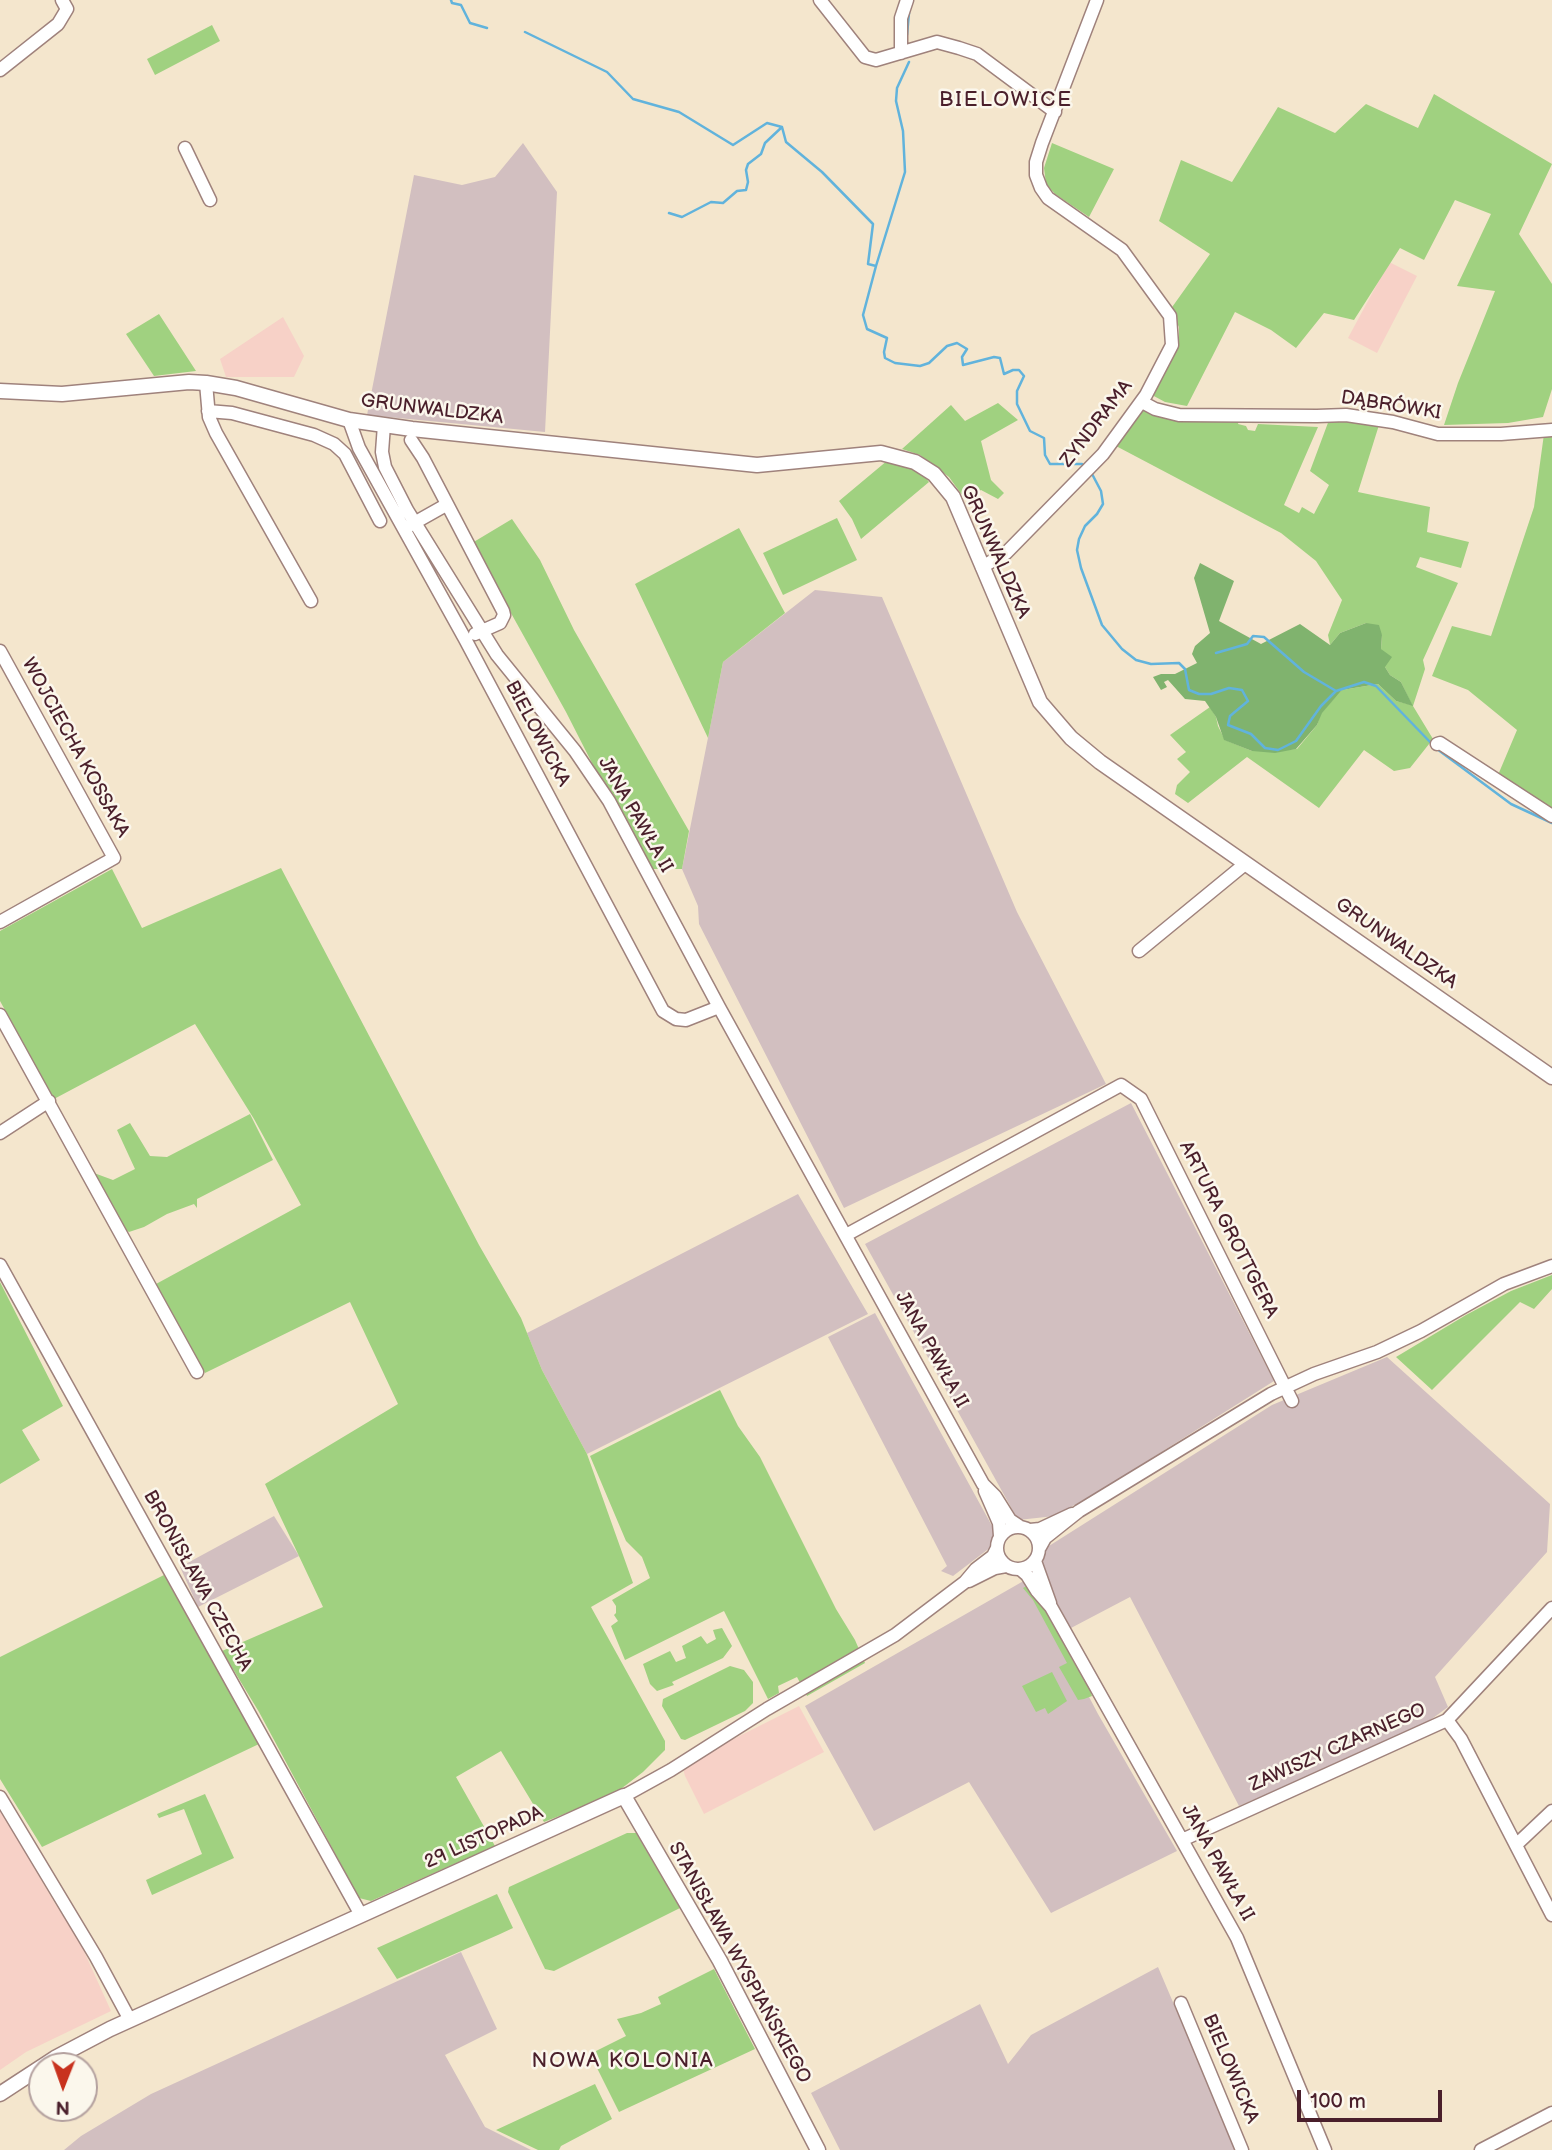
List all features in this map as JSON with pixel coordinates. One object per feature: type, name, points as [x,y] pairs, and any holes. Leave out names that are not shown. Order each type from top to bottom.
[{"type":"street","points":[[820,0],[865,57],[876,60],[937,42],[977,54],[1055,112]]},
{"type":"street","points":[[901,53],[901,18],[907,0]]},
{"type":"street","name":"ZYNDRAMA","points":[[982,567],[1006,553],[1087,471],[1142,402],[1172,345],[1170,316],[1122,250],[1059,207],[1041,188],[1036,175],[1036,162],[1097,0]]},
{"type":"street","points":[[0,70],[58,24],[65,4]]},
{"type":"street","points":[[185,148],[211,200]]},
{"type":"street","name":"GRUNWALDZKA","points":[[0,391],[62,394],[189,382],[206,383],[236,388],[349,420],[757,466],[881,453],[904,457],[925,467],[944,484],[953,497],[1040,702],[1055,722],[1083,750],[1552,1077]]},
{"type":"street","points":[[206,383],[208,411],[216,433],[312,601]]},
{"type":"street","name":"DĄBRÓWKI","points":[[1142,402],[1155,409],[1179,415],[1346,415],[1393,422],[1438,434],[1501,434],[1552,430]]},
{"type":"street","points":[[208,411],[232,412],[314,435],[334,444],[345,454],[380,521]]},
{"type":"street","name":"BIELOWICKA","points":[[349,420],[359,448],[410,526],[465,639],[663,1011],[676,1019],[686,1020],[719,1007]]},
{"type":"street","name":"JANA PAWŁA II","points":[[384,425],[382,452],[385,467],[410,526],[481,632],[597,782],[983,1484],[999,1523],[998,1542]]},
{"type":"street","points":[[411,440],[503,611],[500,622],[465,639]]},
{"type":"street","points":[[410,526],[446,505]]},
{"type":"street","name":"WOJCIECHA KOSSAKA","points":[[0,651],[114,858],[0,922]]},
{"type":"street","points":[[1437,744],[1440,743],[1552,816]]},
{"type":"street","points":[[1139,951],[1245,864]]},
{"type":"street","points":[[0,1015],[197,1372]]},
{"type":"street","name":"ARTURA GROTTGERA","points":[[846,1236],[1121,1085],[1141,1099],[1292,1401]]},
{"type":"street","points":[[0,1133],[49,1101]]},
{"type":"street","name":"BRONISŁAWA CZECHA","points":[[0,1265],[361,1915]]},
{"type":"street","points":[[1079,1511],[1045,1538],[1031,1565],[1020,1569],[1006,1566],[998,1556],[998,1542],[1009,1528],[1040,1529],[1079,1511],[1285,1387],[1377,1352],[1421,1331],[1504,1284],[1552,1266]]},
{"type":"street","name":"JANA PAWŁA II","points":[[983,1484],[995,1496],[1010,1521],[1025,1528]]},
{"type":"street","points":[[1025,1528],[1038,1539],[1040,1547]]},
{"type":"street","name":"29 LISTOPADA","points":[[965,1582],[993,1556],[998,1542]]},
{"type":"street","name":"JANA PAWŁA II","points":[[1035,1561],[1051,1607],[1244,1953],[1325,2150]]},
{"type":"street","name":"29 LISTOPADA","points":[[0,2094],[55,2057],[130,2020],[624,1796],[895,1635],[965,1582],[995,1568],[1006,1566]]},
{"type":"street","name":"JANA PAWŁA II","points":[[1020,1569],[1051,1607]]},
{"type":"street","name":"ZAWISZY CZARNEGO","points":[[1182,1839],[1447,1720],[1552,1608]]},
{"type":"street","points":[[1447,1720],[1461,1739],[1552,1915]]},
{"type":"street","name":"STANISŁAWA WYSPIAŃSKIEGO","points":[[624,1796],[720,1961],[818,2150]]},
{"type":"street","points":[[0,1797],[130,2020]]},
{"type":"street","points":[[1517,1844],[1552,1811]]},
{"type":"street","name":"BIELOWICKA","points":[[1181,2003],[1242,2150]]},
{"type":"street","points":[[1480,2150],[1552,2113]]},
{"type":"shaded area","points":[[523,143],[557,192],[545,432],[367,415],[414,175],[462,185],[495,177]]},
{"type":"shaded area","points":[[1389,262],[1417,276],[1377,353],[1348,338]]},
{"type":"shaded area","points":[[283,317],[304,356],[294,377],[226,377],[220,359]]},
{"type":"shaded area","points":[[815,590],[882,597],[1017,912],[1106,1084],[844,1208],[699,924],[698,906],[682,869],[723,662]]},
{"type":"shaded area","points":[[1131,1103],[1274,1381],[1055,1516],[1018,1520],[865,1244]]},
{"type":"shaded area","points":[[798,1194],[868,1314],[587,1454],[542,1370],[527,1333]]},
{"type":"shaded area","points":[[875,1313],[997,1535],[991,1547],[953,1576],[941,1571],[947,1566],[828,1337]]},
{"type":"shaded area","points":[[1387,1357],[1550,1504],[1547,1552],[1435,1677],[1448,1707],[1418,1729],[1239,1806],[1130,1597],[1071,1628],[1039,1572],[1043,1561],[1041,1551],[1272,1405]]},
{"type":"shaded area","points":[[274,1516],[299,1556],[198,1607],[180,1567]]},
{"type":"shaded area","points":[[1027,1579],[1098,1714],[1177,1851],[1051,1913],[969,1782],[874,1831],[805,1706]]},
{"type":"shaded area","points":[[799,1706],[824,1752],[704,1814],[682,1765]]},
{"type":"shaded area","points":[[0,1809],[78,1938],[111,2011],[26,2052],[0,2070]]},
{"type":"shaded area","points":[[461,1952],[497,2029],[445,2055],[485,2127],[531,2150],[64,2150],[81,2136],[151,2094]]},
{"type":"shaded area","points":[[1158,1967],[1236,2150],[840,2150],[811,2093],[980,2004],[1008,2064],[1031,2035]]},
{"type":"green space","points":[[212,25],[220,41],[155,75],[147,59]]},
{"type":"green space","points":[[1434,94],[1552,164],[1519,234],[1552,284],[1552,389],[1543,417],[1508,423],[1444,425],[1495,291],[1457,286],[1491,214],[1455,200],[1424,260],[1400,248],[1354,320],[1324,313],[1296,348],[1271,330],[1235,312],[1187,406],[1165,402],[1152,395],[1179,343],[1179,327],[1170,310],[1210,254],[1159,221],[1181,160],[1232,182],[1278,107],[1335,133],[1366,104],[1418,128]]},
{"type":"green space","points":[[1052,143],[1114,169],[1089,217],[1055,194],[1046,184],[1044,168]]},
{"type":"green space","points":[[159,314],[196,371],[154,376],[126,334]]},
{"type":"green space","points":[[998,403],[1018,420],[981,441],[991,480],[1004,493],[998,499],[981,490],[967,497],[962,495],[949,477],[920,455],[902,449],[951,405],[965,421]]},
{"type":"green space","points":[[1142,408],[1239,420],[1238,424],[1255,431],[1258,424],[1318,427],[1284,505],[1299,513],[1302,507],[1314,514],[1329,485],[1310,471],[1329,420],[1348,419],[1379,425],[1358,492],[1430,507],[1427,532],[1469,542],[1461,568],[1420,557],[1416,567],[1458,583],[1423,660],[1425,669],[1413,706],[1433,739],[1410,768],[1394,771],[1364,750],[1319,808],[1247,757],[1188,803],[1175,794],[1177,785],[1190,772],[1177,759],[1186,752],[1170,735],[1210,707],[1225,740],[1252,751],[1297,749],[1317,725],[1321,713],[1342,690],[1378,684],[1396,701],[1412,705],[1401,682],[1390,675],[1385,667],[1381,649],[1382,635],[1366,623],[1340,633],[1330,645],[1328,635],[1342,600],[1316,561],[1281,533],[1116,446]]},
{"type":"green space","points":[[1544,434],[1552,434],[1552,809],[1498,775],[1517,730],[1468,690],[1432,676],[1452,626],[1491,636],[1534,507]]},
{"type":"green space","points":[[888,460],[922,473],[929,482],[861,539],[852,519],[839,501]]},
{"type":"green space","points":[[837,518],[857,560],[783,595],[763,553]]},
{"type":"green space","points":[[512,519],[540,560],[574,630],[689,831],[682,869],[646,869],[566,712],[472,543]]},
{"type":"green space","points":[[739,528],[785,613],[723,662],[708,738],[635,584]]},
{"type":"green space","points":[[1200,563],[1234,581],[1219,621],[1261,644],[1300,624],[1330,645],[1340,633],[1366,623],[1379,625],[1382,635],[1381,649],[1392,657],[1385,667],[1390,675],[1401,682],[1413,706],[1396,701],[1378,684],[1342,690],[1296,749],[1275,753],[1252,751],[1224,740],[1216,717],[1205,701],[1185,699],[1168,680],[1164,682],[1167,687],[1161,690],[1153,677],[1175,674],[1197,663],[1192,654],[1195,646],[1210,633],[1194,578]]},
{"type":"green space","points":[[281,868],[479,1245],[521,1318],[542,1370],[587,1454],[633,1583],[591,1607],[665,1741],[665,1750],[643,1772],[613,1795],[544,1822],[501,1751],[456,1777],[495,1846],[371,1901],[359,1898],[259,1712],[222,1651],[323,1607],[265,1484],[398,1404],[350,1302],[205,1373],[156,1284],[301,1205],[254,1119],[195,1024],[54,1099],[0,1001],[0,931],[112,869],[142,928]]},
{"type":"green space","points":[[250,1114],[273,1160],[197,1199],[197,1208],[194,1204],[129,1232],[119,1225],[94,1173],[113,1180],[135,1169],[117,1130],[130,1123],[150,1156],[167,1157]]},
{"type":"green space","points":[[1552,1275],[1552,1289],[1534,1309],[1520,1302],[1432,1390],[1396,1357],[1511,1291]]},
{"type":"green space","points":[[0,1282],[63,1406],[22,1430],[40,1460],[0,1484]]},
{"type":"green space","points":[[720,1390],[738,1426],[760,1457],[865,1663],[807,1696],[797,1677],[778,1686],[779,1693],[768,1699],[724,1611],[625,1660],[611,1626],[618,1621],[614,1615],[616,1606],[612,1600],[650,1578],[642,1557],[626,1541],[590,1456]]},
{"type":"green space","points":[[164,1575],[259,1744],[42,1847],[0,1779],[0,1657]]},
{"type":"green space","points":[[1032,1583],[1059,1629],[1092,1696],[1078,1700],[1059,1667],[1067,1663],[1033,1600],[1023,1588]]},
{"type":"green space","points":[[722,1628],[732,1646],[723,1658],[672,1682],[674,1685],[657,1691],[650,1684],[643,1664],[670,1651],[676,1662],[686,1658],[682,1646],[701,1636],[707,1644],[716,1639],[713,1630]]},
{"type":"green space","points":[[730,1666],[744,1670],[753,1682],[753,1703],[745,1711],[685,1740],[681,1739],[662,1706],[663,1699]]},
{"type":"green space","points":[[1052,1672],[1067,1701],[1048,1714],[1045,1708],[1036,1712],[1022,1686]]},
{"type":"green space","points":[[205,1794],[234,1858],[152,1895],[146,1880],[202,1854],[184,1809],[159,1818],[157,1814]]},
{"type":"green space","points":[[627,1833],[636,1833],[680,1908],[554,1971],[545,1969],[508,1892],[509,1887]]},
{"type":"green space","points":[[497,1894],[513,1928],[498,1935],[397,1979],[377,1948]]},
{"type":"green space","points":[[714,1969],[755,2049],[619,2112],[590,2054],[626,2036],[617,2019],[661,2004],[658,1997]]},
{"type":"green space","points":[[595,2084],[612,2119],[561,2146],[559,2150],[538,2150],[496,2130]]},
{"type":"waterway","points":[[451,0],[452,3],[461,5],[470,23],[487,28]]},
{"type":"waterway","points":[[907,35],[909,13]]},
{"type":"waterway","points":[[525,32],[607,72],[633,99],[679,112],[733,145],[767,123],[782,127],[786,142],[822,172],[873,224],[868,264],[876,266],[863,315],[867,329],[887,338],[885,358],[895,363],[920,366],[929,363],[947,346],[957,343],[967,349],[962,357],[963,365],[1000,358],[1004,374],[1019,370],[1024,376],[1017,391],[1017,404],[1030,431],[1044,438],[1045,455],[1050,464],[1082,464],[1086,468]]},
{"type":"waterway","points":[[876,266],[905,172],[903,131],[896,101],[897,88],[909,62]]},
{"type":"waterway","points":[[669,213],[682,217],[711,202],[723,203],[737,191],[746,190],[748,164],[761,154],[765,143],[782,127]]},
{"type":"waterway","points":[[1091,472],[1101,491],[1103,504],[1085,526],[1077,550],[1102,625],[1122,649],[1136,660],[1151,664],[1179,663],[1185,669],[1189,690],[1199,694],[1211,694],[1229,688],[1242,690],[1248,701],[1230,716],[1228,725],[1251,734],[1265,748],[1278,750],[1296,741],[1321,706],[1336,691],[1364,682],[1376,686],[1431,743]]},
{"type":"waterway","points":[[1216,653],[1247,644],[1253,636],[1264,637],[1304,672],[1336,691]]},
{"type":"waterway","points":[[1437,749],[1511,804],[1552,823]]},
{"type":"district","name":"BIELOWICE","points":[[1006,101]]},
{"type":"district","name":"NOWA KOLONIA","points":[[623,2062]]}]
